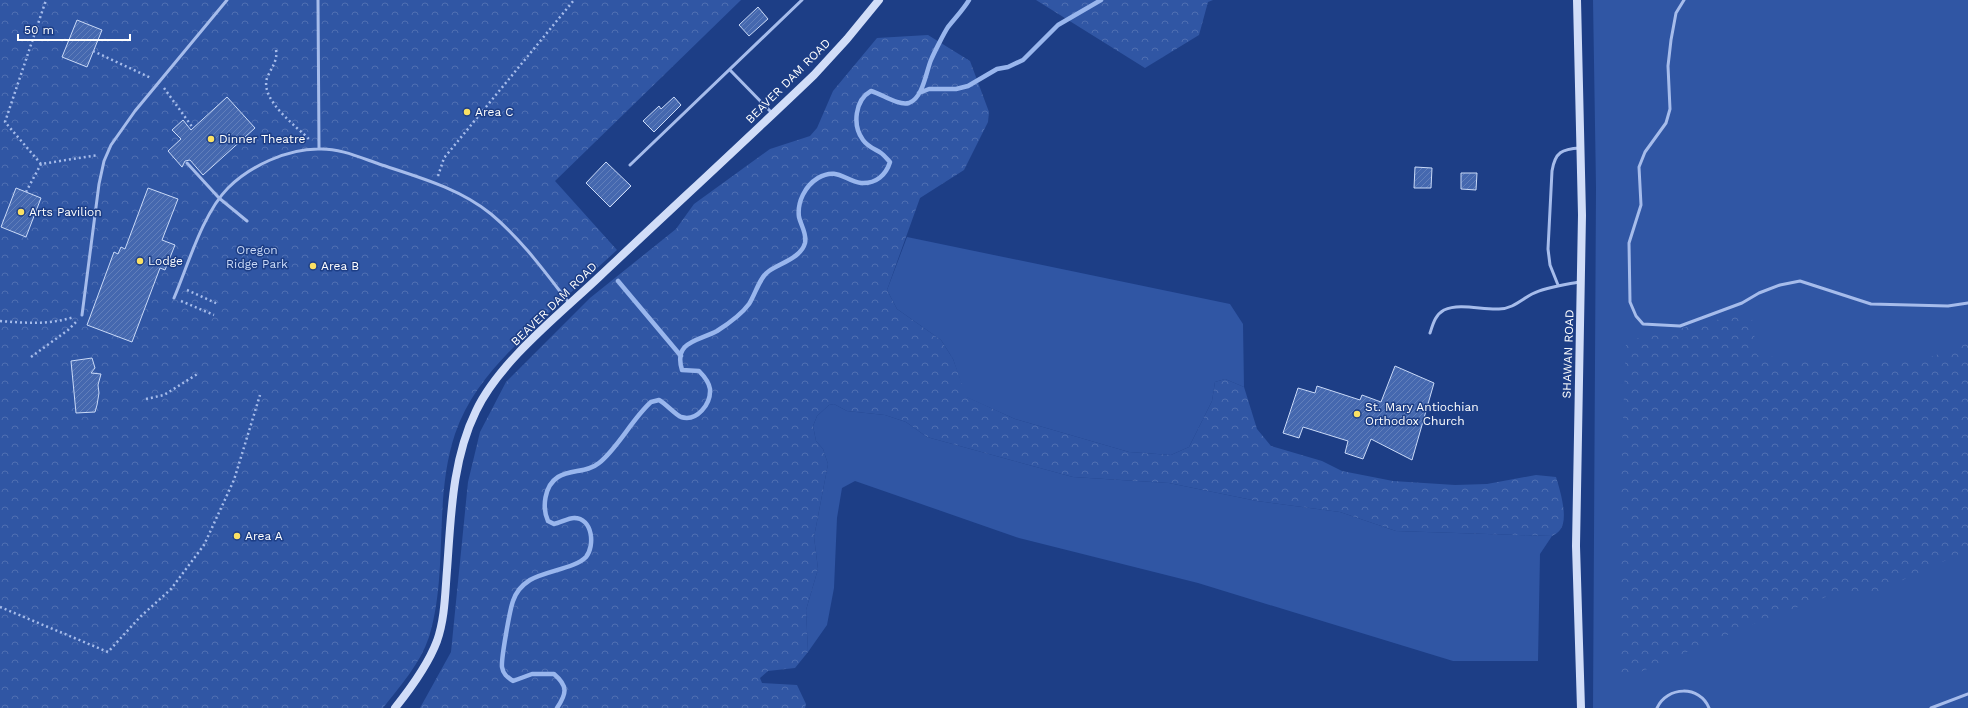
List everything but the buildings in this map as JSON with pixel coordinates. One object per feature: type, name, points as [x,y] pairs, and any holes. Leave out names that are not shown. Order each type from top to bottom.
[{"type":"street","name":"BEAVER DAM ROAD","points":[[395,708],[410,690],[436,641],[443,616],[453,492],[458,464],[475,413],[485,393],[499,375],[570,304],[814,75],[847,39],[879,0]]},
{"type":"street","name":"SHAWAN ROAD","points":[[1577,0],[1582,282],[1576,546],[1581,708]]},
{"type":"lane","points":[[82,315],[99,184],[111,145],[136,111],[227,0]]},
{"type":"lane","points":[[318,0],[319,148]]},
{"type":"lane","points":[[630,165],[802,0]]},
{"type":"lane","points":[[1684,0],[1676,13],[1671,40],[1668,66],[1670,109],[1666,124],[1645,152],[1639,166],[1641,205],[1629,243],[1630,302],[1636,316],[1643,324],[1680,326],[1742,303],[1759,293],[1780,285],[1800,281],[1871,304],[1948,306],[1968,303]]},
{"type":"lane","points":[[730,70],[773,114]]},
{"type":"lane","points":[[174,298],[207,219],[220,198],[237,180],[270,160],[304,150],[319,148],[343,152],[437,183],[467,198],[491,214],[514,235],[537,261],[570,304]]},
{"type":"lane","points":[[1558,285],[1550,265],[1548,249],[1552,171],[1554,159],[1560,153],[1567,149],[1580,148]]},
{"type":"lane","points":[[186,163],[220,198],[247,221]]},
{"type":"lane","points":[[1430,333],[1435,318],[1444,310],[1457,308],[1501,310],[1516,304],[1532,294],[1558,285],[1582,282]]},
{"type":"lane","points":[[1657,708],[1666,695],[1678,690],[1692,692],[1709,708]]},
{"type":"lane","points":[[1931,708],[1968,694]]},
{"type":"path","points":[[41,164],[5,122],[46,0]]},
{"type":"path","points":[[437,183],[444,158],[574,0]]},
{"type":"path","points":[[276,50],[278,57],[267,80],[265,88],[269,98],[319,148]]},
{"type":"path","points":[[41,164],[108,153]]},
{"type":"path","points":[[26,192],[41,164]]},
{"type":"path","points":[[179,287],[218,304]]},
{"type":"path","points":[[174,298],[214,315]]},
{"type":"path","points":[[0,321],[33,324],[59,322],[82,315]]},
{"type":"path","points":[[31,357],[68,330],[82,315]]},
{"type":"path","points":[[146,399],[164,395],[199,373]]},
{"type":"path","points":[[0,608],[108,652],[140,617],[171,589],[204,545],[234,480],[260,395]]},
{"type":"green space","name":"Oregon Ridge Park","points":[[0,0],[741,0],[555,181],[617,250],[520,340],[482,383],[462,416],[448,459],[444,484],[438,587],[435,612],[429,637],[415,666],[383,708],[0,708]]},
{"type":"green space","points":[[1036,0],[1213,0],[1208,2],[1199,35],[1145,68]]},
{"type":"green space","points":[[1593,0],[1968,0],[1968,708],[1593,708],[1596,188]]},
{"type":"green space","points":[[928,35],[970,61],[989,112],[988,122],[964,170],[920,198],[887,290],[897,309],[941,340],[953,359],[967,397],[1015,419],[1129,452],[1171,455],[1189,447],[1212,401],[1215,382],[1225,379],[1244,387],[1257,429],[1271,446],[1322,461],[1342,471],[1393,481],[1455,485],[1487,484],[1536,475],[1556,477],[1564,512],[1563,525],[1560,530],[1552,536],[1396,531],[1340,512],[1257,501],[1169,483],[1073,477],[927,437],[906,422],[885,415],[847,411],[834,404],[829,405],[817,416],[813,426],[816,441],[823,449],[828,464],[814,537],[818,569],[806,610],[808,652],[795,668],[768,671],[760,678],[762,683],[797,685],[806,704],[805,708],[420,708],[451,652],[468,482],[480,432],[506,382],[590,298],[676,229],[694,204],[770,149],[810,136],[817,128],[833,91],[877,38]]},
{"type":"green space","points":[[907,237],[1230,304],[1243,324],[1244,387],[1225,379],[1215,382],[1212,401],[1189,447],[1171,455],[1129,452],[1015,419],[966,397],[953,359],[941,340],[897,309],[887,290]]},
{"type":"green space","points":[[1751,312],[1757,355],[1827,363],[1920,361],[1968,343],[1968,550],[1870,595],[1837,593],[1765,619],[1619,681],[1621,477],[1626,341]]},
{"type":"green space","points":[[834,404],[847,411],[885,415],[906,422],[927,437],[1073,477],[1169,483],[1257,501],[1340,512],[1396,531],[1552,536],[1540,554],[1538,661],[1453,661],[1198,583],[1019,538],[855,481],[842,488],[837,518],[834,588],[827,625],[808,652],[806,610],[818,569],[814,537],[828,464],[823,449],[816,441],[813,426],[817,416],[829,405]]},
{"type":"waterway","points":[[557,708],[563,698],[564,686],[559,678],[554,674],[532,674],[513,681],[503,672],[502,667],[504,645],[513,601],[522,586],[536,577],[568,567],[581,561],[586,557],[591,546],[589,527],[580,519],[572,518],[554,524],[548,521],[545,510],[547,491],[553,481],[558,477],[568,473],[584,470],[599,463],[612,450],[651,402],[659,400],[676,414],[687,418],[692,417],[702,410],[710,395],[710,389],[706,379],[699,371],[682,370],[680,360],[681,353],[684,348],[689,343],[717,331],[738,316],[749,304],[760,282],[766,274],[790,260],[803,248],[805,236],[799,217],[799,206],[803,195],[813,181],[825,175],[835,174],[861,183],[866,183],[876,180],[883,175],[890,162],[863,140],[857,127],[857,113],[861,100],[871,91],[900,103],[909,103],[914,100],[921,90],[931,60],[944,34],[969,0]]},
{"type":"waterway","points":[[919,93],[929,89],[956,89],[968,86],[997,69],[1008,67],[1023,60],[1058,25],[1101,0]]},
{"type":"waterway","points":[[618,281],[681,356]]},
{"type":"place","name":"Area C","points":[[467,112]]},
{"type":"place","name":"Dinner Theatre","points":[[211,139]]},
{"type":"place","name":"Arts Pavilion","points":[[21,212]]},
{"type":"place","name":"Lodge","points":[[140,261]]},
{"type":"place","name":"Area B","points":[[313,266]]},
{"type":"place","name":"St. Mary Antiochian Orthodox Church","points":[[1357,414]]},
{"type":"place","name":"Area A","points":[[237,536]]}]
